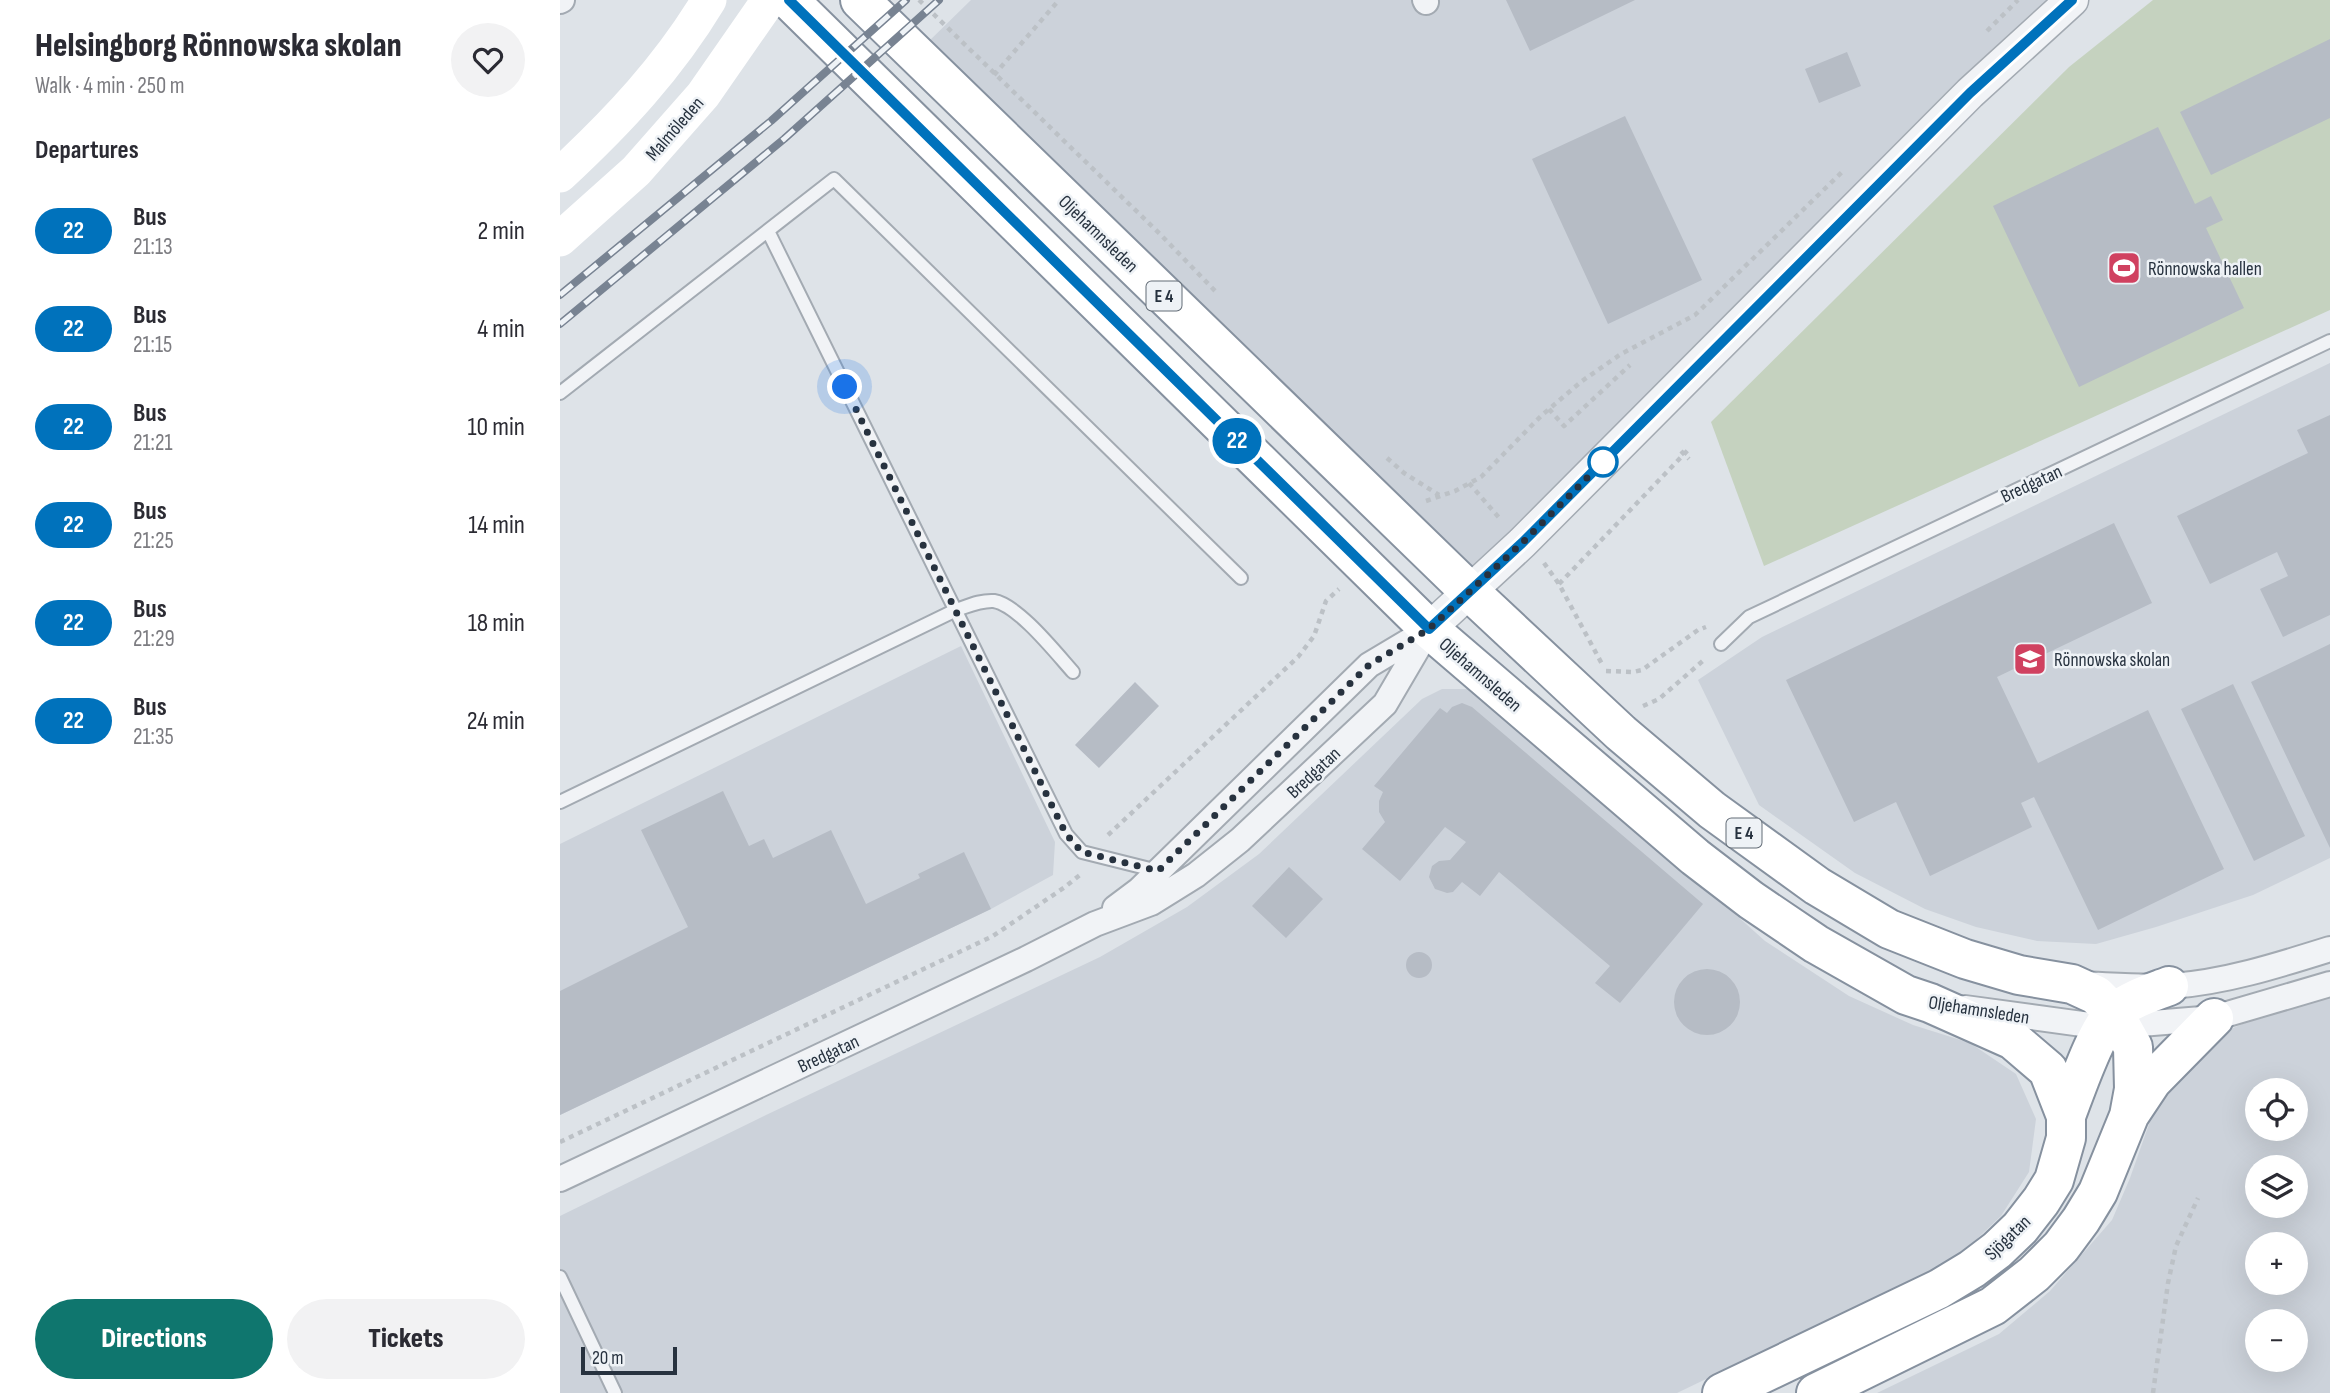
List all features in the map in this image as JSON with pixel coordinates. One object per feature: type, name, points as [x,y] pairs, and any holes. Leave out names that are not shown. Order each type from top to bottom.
[{"type":"highway","name":"Oljehamnsleden","points":[[789,0],[1429,629],[1695,857],[1751,900],[1816,944],[1883,983],[1930,1003]]},
{"type":"highway","name":"Oljehamnsleden","points":[[860,0],[1469,591],[1621,733],[1712,810],[1817,886],[1889,929],[1965,959],[2019,975],[2072,984]]},
{"type":"highway","name":"E 4","points":[[2072,984],[2096,995],[2114,1022]]},
{"type":"highway","points":[[2066,1116],[2114,1022],[2131,1002],[2169,986]]},
{"type":"highway","name":"Sjögatan","points":[[1722,1393],[1939,1289],[1972,1269],[2020,1228],[2054,1180],[2066,1138],[2066,1116],[2048,1070],[2013,1040],[1930,1003]]},
{"type":"highway","points":[[2129,1115],[2152,1080],[2214,1018]]},
{"type":"highway","points":[[1816,1393],[1993,1306],[2035,1274],[2061,1247],[2087,1210],[2116,1151],[2129,1115],[2135,1066],[2133,1047],[2114,1022]]},
{"type":"main road","points":[[560,174],[604,134],[668,63],[709,0]]},
{"type":"main road","name":"Malmöleden","points":[[560,239],[636,171],[703,95],[769,0]]},
{"type":"street","name":"Bredgatan","points":[[1095,924],[1139,890],[1369,665],[1429,629],[1535,530],[1970,93],[2072,0]]},
{"type":"street","name":"Bredgatan","points":[[560,1179],[1095,924],[1151,903],[1196,875],[1240,840],[1385,704],[1429,629]]},
{"type":"street","name":"Oljehamnsleden","points":[[2072,984],[2169,986],[2201,983],[2264,969],[2330,949]]},
{"type":"street","name":"Oljehamnsleden","points":[[1930,1003],[2114,1022],[2214,1018],[2330,984]]},
{"type":"lane","points":[[560,393],[834,179],[1241,579]]},
{"type":"lane","points":[[768,231],[1066,834],[1082,852],[1158,871]]},
{"type":"lane","name":"Bredgatan","points":[[1721,644],[1749,617],[2330,341]]},
{"type":"lane","points":[[560,802],[956,610],[977,603],[996,601],[1022,617],[1073,671]]},
{"type":"lane","points":[[560,1277],[615,1393]]},
{"type":"path","points":[[919,0],[1160,234],[1225,301]]},
{"type":"path","points":[[994,75],[1059,0]]},
{"type":"path","points":[[1979,38],[2018,0]]},
{"type":"path","points":[[1401,526],[1414,510],[1439,495],[1455,491],[1481,477],[1581,381],[1621,355],[1696,315],[1852,162]]},
{"type":"path","points":[[1549,409],[1564,426],[1630,365]]},
{"type":"path","points":[[1611,681],[1559,584],[1684,452],[1689,459]]},
{"type":"path","points":[[1384,456],[1439,495]]},
{"type":"path","points":[[560,1142],[993,936],[1065,887],[1079,876],[1111,829],[1298,657],[1314,636],[1326,601],[1363,565]]},
{"type":"path","points":[[1605,671],[1642,670],[1698,629],[1711,625],[1735,629]]},
{"type":"path","points":[[1639,708],[1658,699],[1721,644]]},
{"type":"path","points":[[2153,1393],[2168,1283],[2176,1246],[2198,1198]]},
{"type":"shaded area","points":[[971,0],[2056,0],[1471,576],[925,45]]},
{"type":"shaded area","name":"Rönnowska skolan","points":[[2330,363],[2330,858],[2253,895],[2096,944],[2037,941],[1976,927],[1925,909],[1855,873],[1759,805],[1698,680],[1762,637]]},
{"type":"shaded area","points":[[961,646],[1055,842],[1053,875],[991,909],[560,1115],[560,844]]},
{"type":"shaded area","points":[[1442,689],[1474,689],[1617,808],[1765,941],[1849,996],[1913,1025],[1970,1043],[2016,1074],[2036,1119],[2029,1172],[2001,1216],[1960,1255],[1677,1393],[560,1393],[560,1216],[1100,957],[1187,907],[1259,854],[1422,699]]},
{"type":"shaded area","points":[[2330,996],[2330,1393],[1877,1393],[1999,1334],[2050,1291],[2112,1220],[2154,1110],[2177,1070],[2214,1036],[2271,1012]]},
{"type":"green space","points":[[2153,0],[2330,0],[2330,310],[1764,566],[1711,422],[2069,67]]},
{"type":"building","points":[[1506,0],[1635,0],[1530,51]]},
{"type":"building","points":[[2330,39],[2330,118],[2211,175],[2180,112]]},
{"type":"building","points":[[1847,52],[1861,86],[1819,103],[1805,69]]},
{"type":"building","points":[[1625,116],[1702,280],[1608,324],[1532,159]]},
{"type":"building","name":"Rönnowska hallen","points":[[2158,127],[2195,204],[2211,196],[2223,220],[2206,228],[2244,308],[2079,387],[1993,206]]},
{"type":"building","points":[[2330,415],[2330,615],[2283,637],[2260,589],[2288,576],[2277,552],[2210,584],[2177,516],[2308,453],[2297,430]]},
{"type":"building","points":[[2114,523],[2152,603],[1997,677],[2038,763],[2148,710],[2224,869],[2098,930],[2034,797],[2021,803],[2032,827],[1930,876],[1896,802],[1854,822],[1786,680]]},
{"type":"building","points":[[2330,644],[2330,848],[2251,682]]},
{"type":"building","points":[[1135,682],[1159,706],[1099,768],[1075,745]]},
{"type":"building","points":[[2233,684],[2305,836],[2254,861],[2181,709]]},
{"type":"building","points":[[1462,703],[1472,707],[1703,904],[1620,1003],[1595,983],[1610,966],[1499,872],[1480,896],[1462,882],[1453,892],[1435,889],[1429,877],[1432,866],[1439,861],[1450,860],[1466,842],[1445,827],[1400,881],[1362,849],[1385,822],[1379,812],[1379,801],[1383,792],[1374,786],[1440,708],[1447,713],[1452,707]]},
{"type":"building","points":[[723,791],[749,846],[764,839],[773,858],[831,830],[866,904],[920,878],[918,874],[964,852],[991,909],[560,1115],[560,991],[688,927],[641,830]]},
{"type":"building","points":[[1289,867],[1323,899],[1286,938],[1252,906]]},
{"type":"building","points":[[1419,952],[1428,956],[1432,965],[1428,974],[1419,978],[1410,974],[1406,965],[1410,956]]},
{"type":"building","points":[[1700,969],[1714,969],[1726,974],[1735,983],[1740,1002],[1738,1015],[1731,1026],[1714,1035],[1700,1035],[1688,1030],[1679,1021],[1674,1009],[1674,995],[1679,983],[1688,974]]},
{"type":"railway","points":[[560,295],[771,121],[906,0]]},
{"type":"railway","points":[[560,324],[784,139],[939,0]]},
{"type":"bus line","name":"22","points":[[789,0],[1429,629],[1522,543],[1970,93],[2072,0]]},
{"type":"place","name":"Rönnowska hallen","points":[[2124,268]]},
{"type":"place","name":"Rönnowska skolan","points":[[2030,659]]},
{"type":"route","points":[[845,387],[1066,834],[1082,852],[1158,871],[1369,665],[1429,629],[1522,543],[1603,462]]}]
